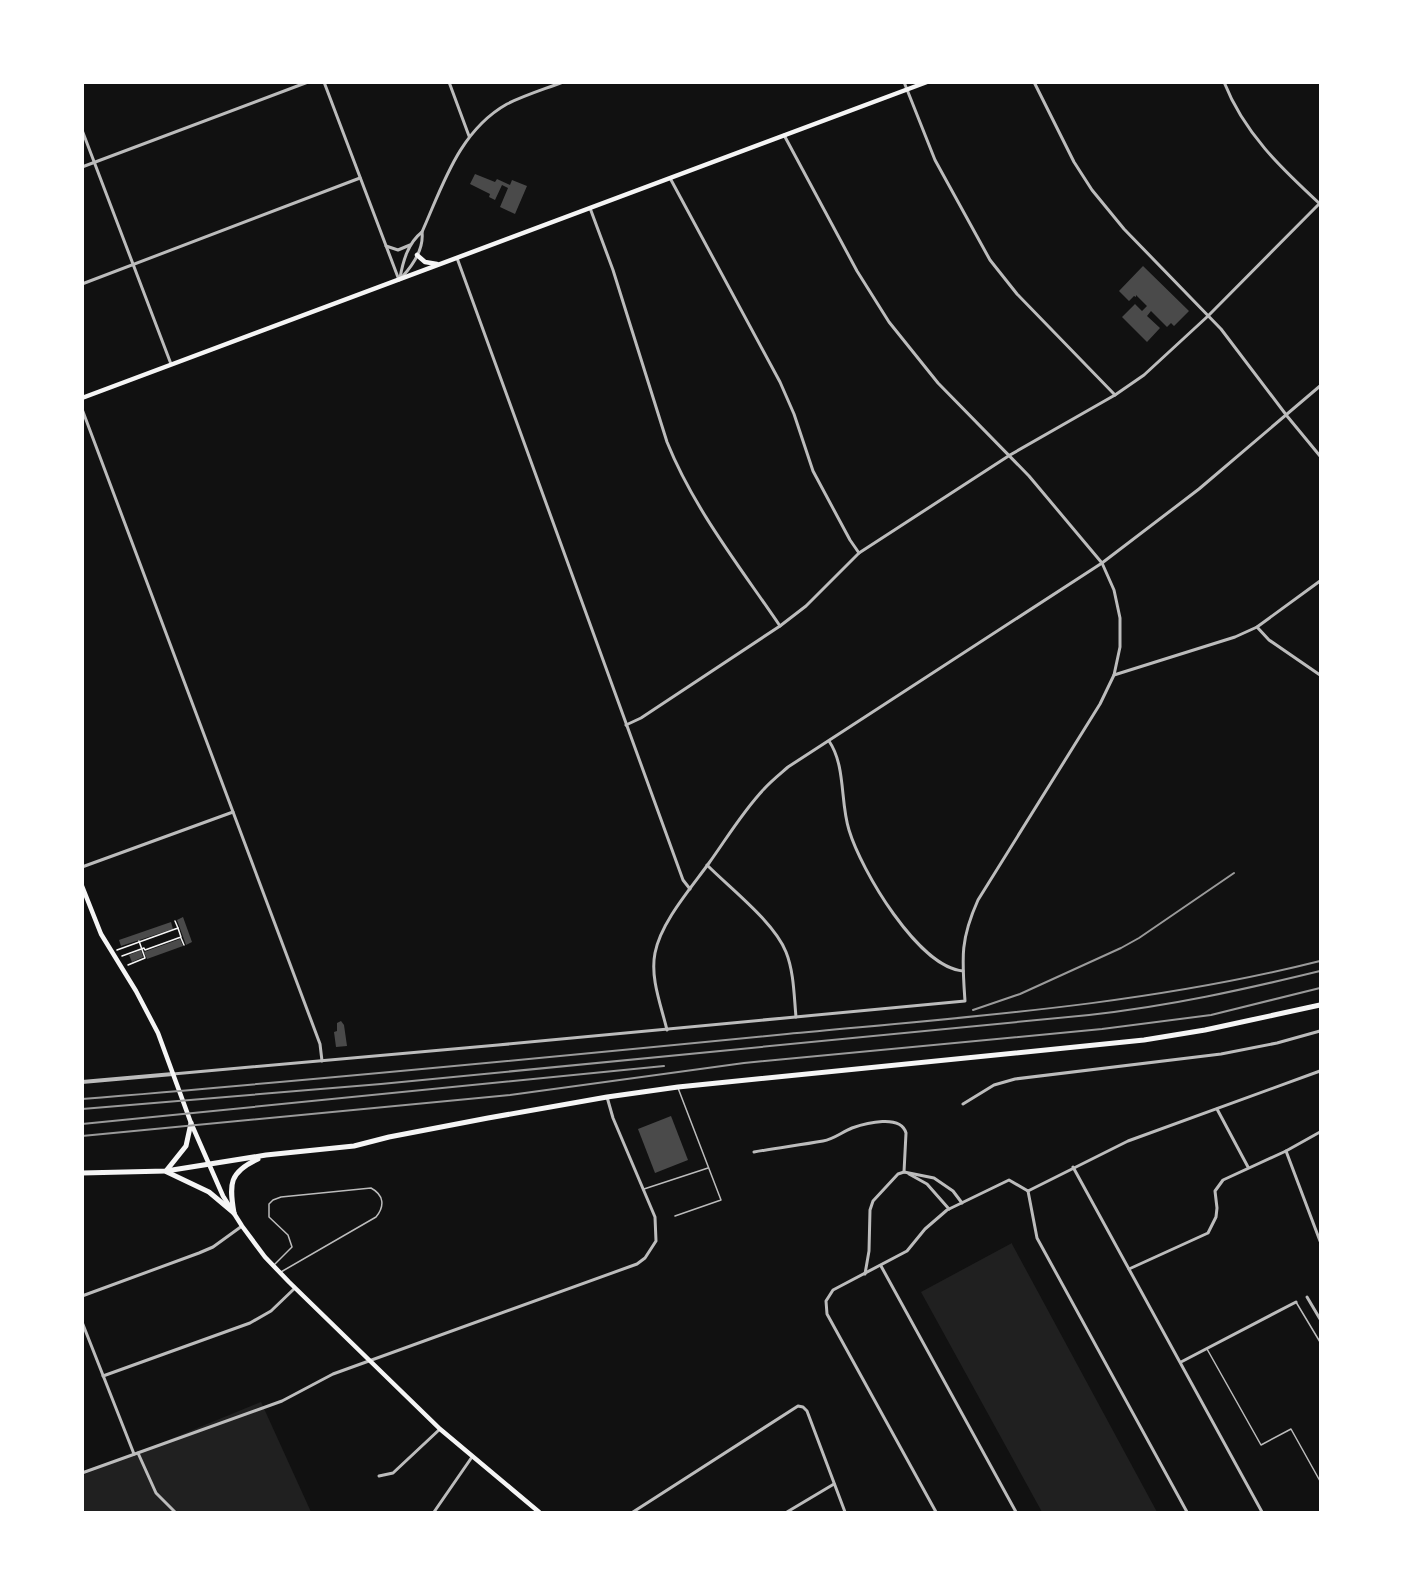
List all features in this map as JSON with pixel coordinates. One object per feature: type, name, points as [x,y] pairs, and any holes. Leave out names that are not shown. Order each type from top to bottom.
[{"type":"main road","points":[[82,398],[927,82]]},
{"type":"main road","points":[[417,255],[425,262],[440,264]]},
{"type":"main road","points":[[82,886],[101,934],[148,1012],[191,1124],[223,1196],[242,1227],[295,1288],[440,1430],[539,1512]]},
{"type":"main road","points":[[82,1173],[166,1171],[266,1155],[354,1146],[389,1137],[607,1096],[1144,1040],[1205,1030],[1320,1005]]},
{"type":"main road","points":[[166,1171],[186,1146],[191,1124]]},
{"type":"main road","points":[[234,1213],[231,1184],[235,1175],[250,1163],[266,1155]]},
{"type":"main road","points":[[166,1171],[209,1192],[234,1213]]},
{"type":"street","points":[[82,167],[308,82]]},
{"type":"street","points":[[324,82],[399,280]]},
{"type":"street","points":[[449,82],[469,136]]},
{"type":"street","points":[[399,280],[403,262],[411,244],[414,238],[422,232],[453,161],[469,136],[506,105],[563,82]]},
{"type":"street","points":[[903,82],[935,160],[990,260],[1017,294],[1115,395]]},
{"type":"street","points":[[1034,82],[1074,162],[1092,190],[1124,230],[1208,316],[1320,456]]},
{"type":"street","points":[[626,724],[641,718],[780,626],[806,606],[859,553],[1010,455],[1115,395],[1144,375],[1208,316],[1320,204],[1271,158],[1256,140],[1243,121],[1224,82]]},
{"type":"street","points":[[82,130],[171,366]]},
{"type":"street","points":[[82,1082],[667,1030],[965,1000],[962,950],[964,934],[978,900],[1100,704],[1114,675],[1120,647],[1120,618],[1114,590],[1102,563],[1010,455],[938,383],[889,322],[856,271],[784,135]]},
{"type":"street","points":[[82,284],[360,178]]},
{"type":"street","points":[[670,178],[780,382],[794,414],[813,471],[859,553]]},
{"type":"street","points":[[590,208],[613,270],[667,442],[678,470],[696,502],[780,626]]},
{"type":"street","points":[[399,280],[411,268],[423,240],[422,232]]},
{"type":"street","points":[[386,246],[398,250],[411,244]]},
{"type":"street","points":[[457,258],[683,880],[691,889]]},
{"type":"street","points":[[667,1030],[655,978],[655,954],[663,929],[765,787],[788,767],[1102,563],[1199,489],[1320,387]]},
{"type":"street","points":[[82,409],[320,1044],[322,1061]]},
{"type":"street","points":[[1114,675],[1235,637],[1257,627],[1320,581]]},
{"type":"street","points":[[1257,627],[1269,640],[1320,675]]},
{"type":"street","points":[[829,741],[836,754],[849,830],[875,888],[895,918],[919,944],[948,967],[963,971]]},
{"type":"street","points":[[82,867],[233,812]]},
{"type":"street","points":[[707,866],[769,925],[781,941],[790,967],[796,1017]]},
{"type":"street","points":[[963,1104],[994,1084],[1015,1079],[1221,1054],[1277,1043],[1320,1031]]},
{"type":"street","points":[[1028,1191],[1128,1142],[1320,1071]]},
{"type":"street","points":[[82,1473],[282,1401],[333,1374],[369,1360],[637,1264],[656,1241],[655,1216],[613,1118],[607,1096]]},
{"type":"street","points":[[1217,1108],[1248,1167]]},
{"type":"street","points":[[754,1152],[826,1140],[855,1127],[889,1122],[900,1123],[905,1127],[904,1172]]},
{"type":"street","points":[[1129,1269],[1208,1233],[1216,1217],[1215,1191],[1223,1180],[1286,1151],[1320,1132]]},
{"type":"street","points":[[1286,1151],[1320,1241]]},
{"type":"street","points":[[1073,1167],[1262,1512]]},
{"type":"street","points":[[904,1172],[927,1184],[949,1209]]},
{"type":"street","points":[[865,1274],[869,1251],[870,1210],[873,1201],[898,1174],[904,1172],[928,1176],[940,1181],[953,1191],[962,1203]]},
{"type":"street","points":[[936,1512],[827,1314],[827,1299],[833,1290],[908,1251],[933,1220],[949,1209],[1009,1180],[1028,1191]]},
{"type":"street","points":[[1028,1191],[1036,1238],[1187,1512]]},
{"type":"street","points":[[82,1296],[213,1247],[242,1227]]},
{"type":"street","points":[[881,1266],[1016,1512]]},
{"type":"street","points":[[103,1376],[250,1323],[271,1311],[295,1288]]},
{"type":"street","points":[[1307,1297],[1320,1319]]},
{"type":"street","points":[[1180,1362],[1296,1302]]},
{"type":"street","points":[[83,1322],[136,1454],[156,1493],[175,1512]]},
{"type":"street","points":[[633,1512],[798,1406],[807,1411],[845,1512]]},
{"type":"street","points":[[379,1476],[393,1473],[440,1430]]},
{"type":"street","points":[[434,1512],[472,1457]]},
{"type":"street","points":[[787,1512],[834,1483]]},
{"type":"lane","points":[[675,1216],[721,1200],[678,1088]]},
{"type":"lane","points":[[643,1190],[708,1167]]},
{"type":"lane","points":[[274,1266],[292,1247],[288,1235],[270,1217],[269,1204],[273,1200],[281,1197],[371,1188],[381,1196],[383,1203],[376,1217],[280,1272]]},
{"type":"lane","points":[[1296,1302],[1320,1342]]},
{"type":"lane","points":[[1207,1348],[1261,1445],[1291,1429],[1320,1481]]},
{"type":"path","points":[[175,921],[184,945]]},
{"type":"path","points":[[117,950],[178,928]]},
{"type":"path","points":[[121,957],[181,937]]},
{"type":"path","points":[[127,965],[145,958],[139,942]]},
{"type":"shaded area","points":[[1012,1243],[1157,1512],[1042,1512],[921,1292]]},
{"type":"shaded area","points":[[261,1402],[311,1512],[83,1512],[83,1475]]},
{"type":"building","points":[[475,174],[495,182],[497,179],[510,185],[512,180],[527,186],[515,214],[500,207],[508,188],[502,185],[495,200],[489,197],[490,194],[470,184]]},
{"type":"building","points":[[1143,266],[1189,311],[1174,326],[1171,323],[1167,327],[1151,311],[1147,316],[1160,328],[1147,342],[1122,317],[1135,304],[1142,311],[1147,306],[1136,295],[1129,301],[1119,291]]},
{"type":"building","points":[[183,917],[192,942],[186,945],[177,920]]},
{"type":"building","points":[[171,922],[173,929],[121,946],[119,940]]},
{"type":"building","points":[[180,939],[183,946],[147,959],[144,952]]},
{"type":"building","points":[[141,950],[143,957],[132,962],[129,955]]},
{"type":"building","points":[[341,1021],[344,1025],[347,1046],[336,1047],[334,1032],[337,1031],[337,1023]]},
{"type":"building","points":[[671,1116],[688,1160],[655,1173],[638,1129]]},
{"type":"railway","points":[[973,1010],[1020,994],[1121,948],[1234,873]]},
{"type":"railway","points":[[82,1099],[435,1068],[1055,1008],[1188,989],[1320,961]]},
{"type":"railway","points":[[82,1109],[381,1084],[1089,1015],[1206,997],[1320,971]]},
{"type":"railway","points":[[82,1136],[510,1095],[744,1063],[1102,1029],[1211,1015],[1320,988]]},
{"type":"railway","points":[[82,1124],[664,1066]]}]
